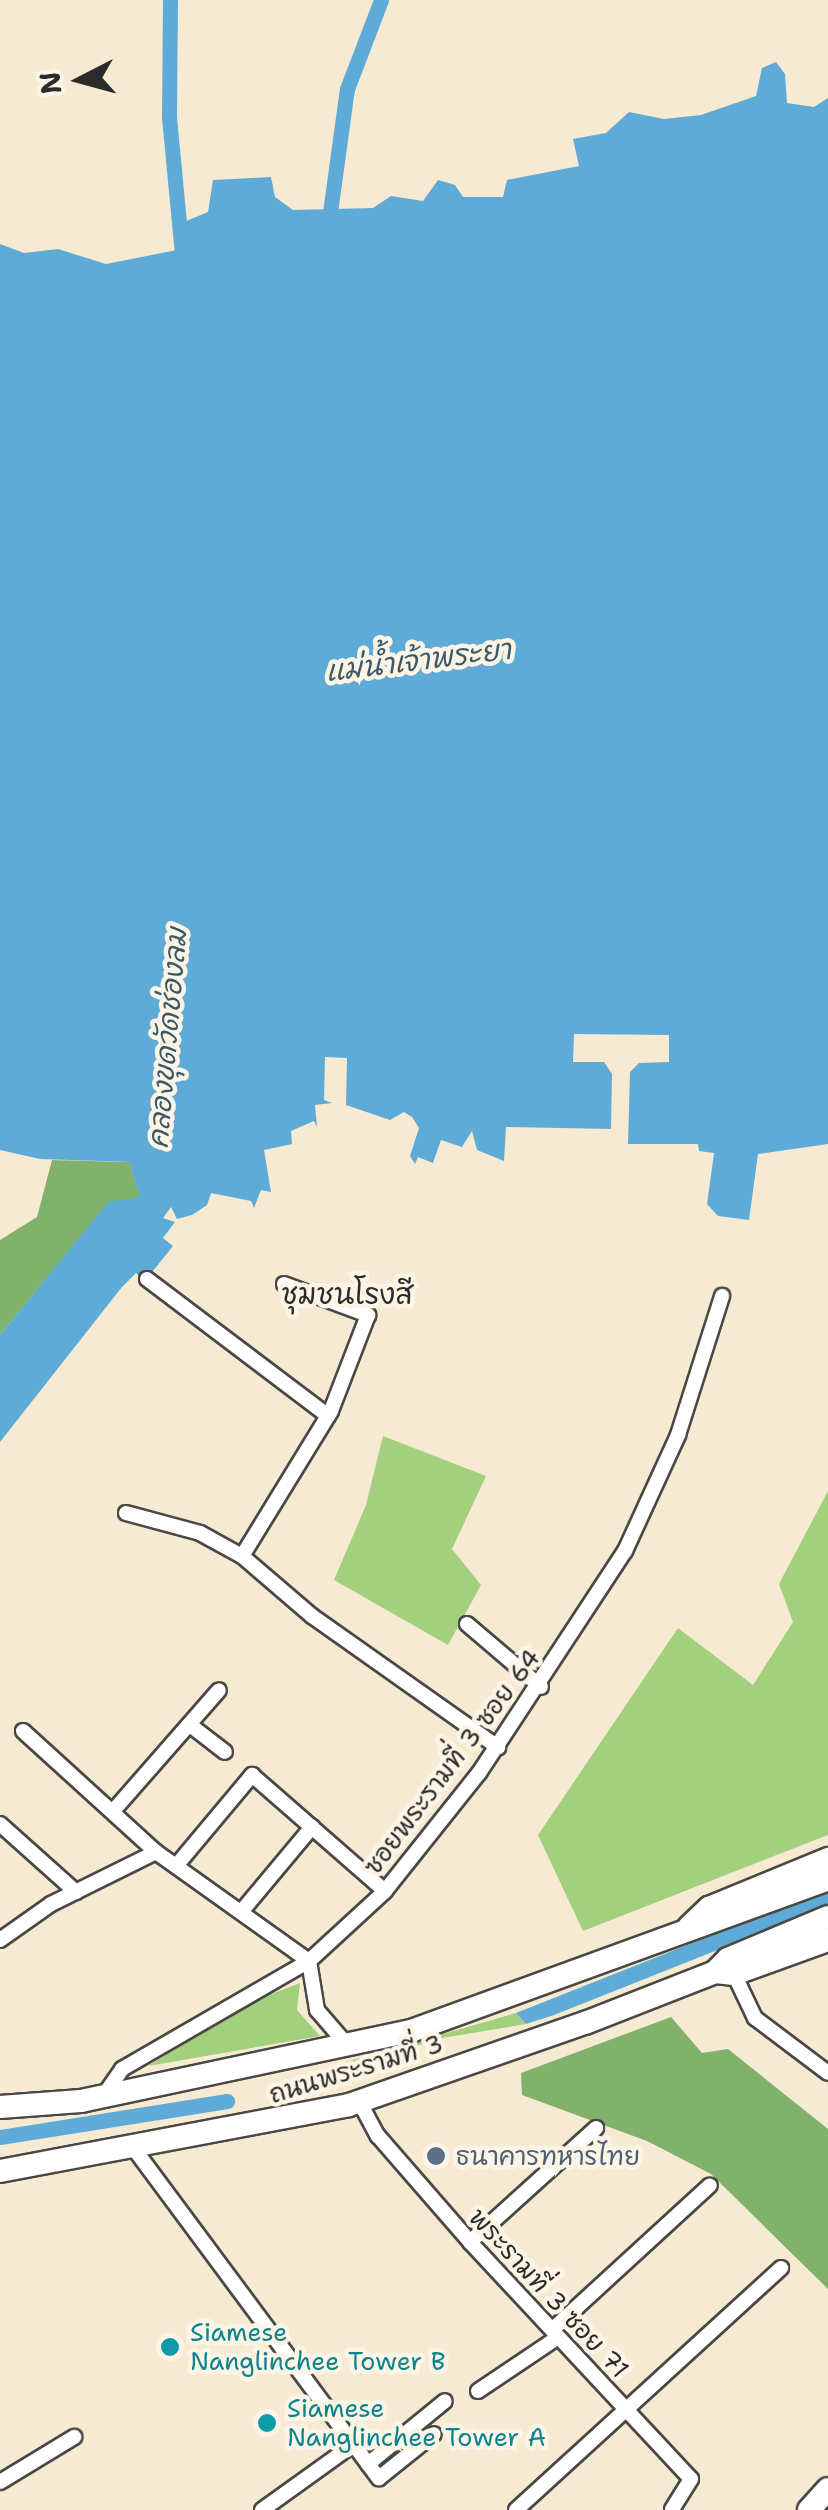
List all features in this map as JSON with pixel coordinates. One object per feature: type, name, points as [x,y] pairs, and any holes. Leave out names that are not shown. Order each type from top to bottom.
[{"type":"main road","name":"ถนนพระรามที่ 3","points":[[689,1927],[709,1908],[828,1859]]},
{"type":"main road","name":"ถนนพระรามที่ 3","points":[[0,2107],[104,2096],[348,2046],[548,1983],[689,1927],[712,1925],[823,1881]]},
{"type":"main road","name":"ถนนพระรามที่ 3","points":[[0,2171],[135,2150],[358,2101],[724,1972],[728,1959],[826,1925]]},
{"type":"main road","points":[[809,2510],[828,2489]]},
{"type":"street","points":[[148,1279],[328,1416]]},
{"type":"street","points":[[242,1556],[328,1416],[368,1315],[284,1284]]},
{"type":"street","name":"ซอยพระรามที่ 3 ซอย 64","points":[[104,2096],[122,2069],[310,1961],[384,1891],[498,1747],[542,1687],[632,1536],[678,1435],[722,1296]]},
{"type":"street","points":[[126,1513],[158,1527],[200,1533],[242,1556],[312,1616],[498,1747]]},
{"type":"street","points":[[467,1624],[542,1687]]},
{"type":"street","points":[[114,1810],[219,1690]]},
{"type":"street","points":[[190,1724],[225,1752]]},
{"type":"street","points":[[23,1731],[156,1852],[310,1961],[317,2010],[348,2046]]},
{"type":"street","points":[[176,1866],[252,1775],[384,1891]]},
{"type":"street","points":[[0,1824],[76,1892]]},
{"type":"street","points":[[241,1912],[312,1828]]},
{"type":"street","points":[[2,1935],[156,1852]]},
{"type":"street","points":[[724,1972],[755,2018],[828,2073]]},
{"type":"street","name":"พระรามที่ 3 ซอย 71","points":[[358,2101],[378,2136],[470,2242],[691,2479],[672,2510]]},
{"type":"street","points":[[470,2242],[596,2128]]},
{"type":"street","points":[[135,2150],[351,2446],[380,2478],[434,2434]]},
{"type":"street","points":[[478,2392],[554,2334],[710,2185]]},
{"type":"street","points":[[516,2510],[781,2268]]},
{"type":"street","points":[[368,2464],[444,2402]]},
{"type":"street","points":[[0,2482],[74,2437]]},
{"type":"street","points":[[262,2510],[351,2446]]},
{"type":"green space","points":[[52,1160],[129,1162],[141,1198],[108,1203],[0,1335],[0,1240],[37,1217]]},
{"type":"green space","points":[[383,1436],[486,1476],[452,1549],[481,1585],[448,1645],[334,1580],[366,1505]]},
{"type":"green space","points":[[828,1491],[828,1835],[583,1931],[538,1835],[678,1628],[753,1685],[793,1622],[779,1584]]},
{"type":"green space","points":[[300,1983],[297,2010],[320,2036],[148,2066],[256,2000]]},
{"type":"green space","points":[[516,2013],[526,2024],[442,2038],[336,2071],[339,2064]]},
{"type":"green space","points":[[671,2017],[702,2053],[728,2049],[828,2129],[828,2289],[711,2174],[647,2141],[522,2095],[521,2073]]},
{"type":"water","points":[[776,62],[785,74],[787,103],[814,107],[828,98],[828,1144],[758,1154],[749,1220],[718,1216],[707,1204],[714,1153],[699,1151],[698,1144],[628,1144],[630,1072],[639,1063],[669,1062],[669,1035],[574,1034],[573,1062],[604,1062],[612,1074],[611,1129],[506,1127],[504,1161],[477,1150],[472,1131],[462,1147],[441,1140],[433,1163],[418,1157],[415,1164],[410,1156],[419,1128],[412,1117],[404,1112],[390,1120],[346,1105],[347,1058],[325,1057],[324,1100],[332,1103],[315,1105],[317,1127],[314,1121],[291,1131],[292,1144],[264,1150],[271,1192],[261,1190],[254,1208],[251,1201],[211,1193],[207,1205],[192,1215],[177,1219],[171,1207],[163,1218],[175,1222],[163,1238],[173,1246],[145,1281],[136,1273],[122,1287],[0,1442],[0,1335],[108,1202],[140,1197],[129,1162],[40,1159],[0,1150],[0,244],[24,253],[58,249],[106,264],[182,249],[186,221],[208,212],[213,180],[271,177],[275,197],[293,210],[373,208],[391,196],[423,201],[438,180],[455,185],[463,197],[503,197],[507,180],[579,166],[573,139],[606,133],[629,112],[664,119],[701,115],[756,96],[762,68]]},
{"type":"water","points":[[828,1889],[828,1906],[554,2015],[526,2024],[516,2013]]},
{"type":"waterway","points":[[170,0],[169,117],[183,265]]},
{"type":"waterway","points":[[328,227],[347,89],[381,0]]},
{"type":"waterway","points":[[0,2137],[227,2101]]},
{"type":"place","name":"ธนาคารทหารไทย","points":[[436,2156]]},
{"type":"place","name":"Siamese Nanglinchee Tower B","points":[[170,2347]]},
{"type":"place","name":"Siamese Nanglinchee Tower A","points":[[267,2423]]},
{"type":"district","name":"ชุมชนโรงสี","points":[[347,1294]]},
{"type":"water label","name":"แม่น้ำเจ้าพระยา","points":[[418,660]]},
{"type":"water label","name":"คลองขุดวัดช่องลม","points":[[167,1038]]}]
